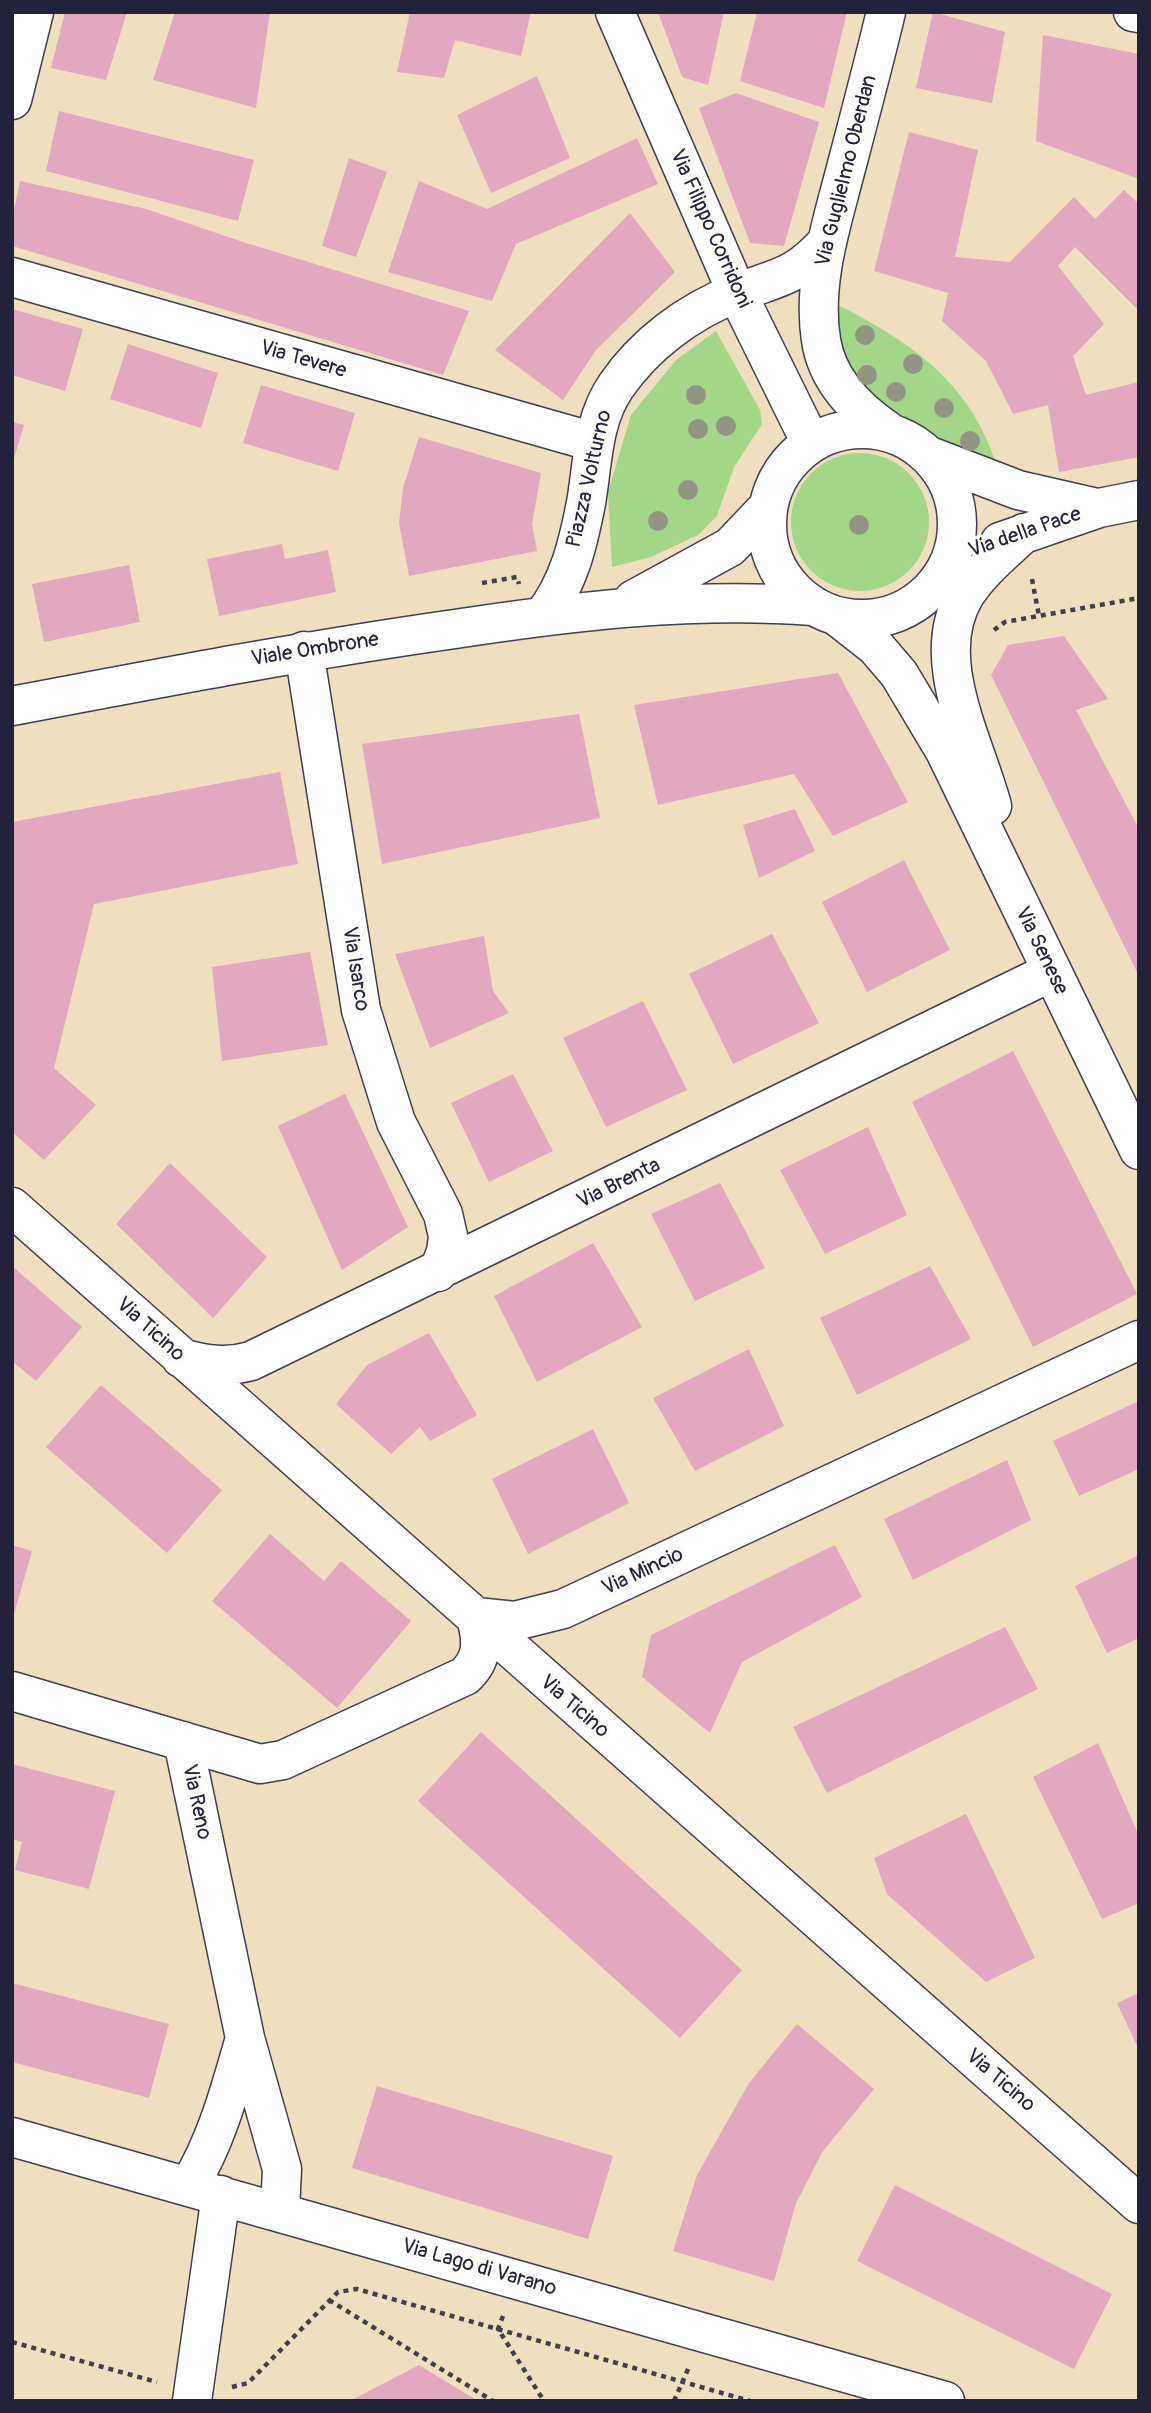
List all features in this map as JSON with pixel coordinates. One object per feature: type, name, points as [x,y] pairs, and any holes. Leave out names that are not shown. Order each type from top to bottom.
[{"type":"street","points":[[12,100],[34,12]]},
{"type":"street","name":"Via Filippo Corridoni","points":[[615,12],[737,293],[811,443]]},
{"type":"street","name":"Via Guglielmo Oberdan","points":[[886,12],[827,243],[820,283],[819,314],[821,341],[829,367],[861,412],[888,431]]},
{"type":"street","points":[[1133,12],[1139,13]]},
{"type":"street","name":"Piazza Volturno","points":[[543,616],[569,573],[586,503],[594,442],[602,412],[633,363],[683,319],[737,293],[784,277],[810,262],[827,243]]},
{"type":"street","name":"Via Tevere","points":[[12,277],[594,442]]},
{"type":"street","points":[[863,428],[888,431],[912,442],[932,457],[948,480],[956,505],[958,532],[947,566],[923,597],[898,613],[869,620],[826,612],[790,588],[774,564],[766,536],[768,507],[776,482],[790,460],[811,443],[836,431],[863,428]]},
{"type":"street","name":"Via della Pace","points":[[932,457],[1018,491],[1099,508]]},
{"type":"street","name":"Via della Pace","points":[[947,566],[1027,550],[1099,508],[1139,500]]},
{"type":"street","name":"Viale Ombrone","points":[[619,607],[730,547],[768,507]]},
{"type":"street","points":[[1011,889],[987,786],[950,671],[949,644],[965,595],[986,569],[1027,550]]},
{"type":"street","name":"Via Senese","points":[[945,751],[929,653],[931,619],[947,566]]},
{"type":"street","name":"Viale Ombrone","points":[[12,706],[304,651],[619,607],[749,601],[826,612]]},
{"type":"street","name":"Via Senese","points":[[826,612],[874,646],[899,674],[945,751],[1139,1150]]},
{"type":"street","name":"Via Isarco","points":[[304,651],[360,1010],[396,1122],[443,1214],[446,1252],[438,1272]]},
{"type":"street","name":"Via Brenta","points":[[181,1358],[222,1366],[251,1361],[1051,972]]},
{"type":"street","name":"Via Ticino","points":[[12,1207],[1139,2204]]},
{"type":"street","name":"Via Mincio","points":[[476,1617],[515,1621],[563,1609],[1139,1340]]},
{"type":"street","points":[[183,1741],[260,1764],[283,1760],[465,1676],[480,1656],[481,1640],[476,1617]]},
{"type":"street","name":"Via Reno","points":[[12,1691],[183,1741],[245,2038],[282,2169],[280,2211]]},
{"type":"street","name":"Via Reno","points":[[205,2190],[207,2157],[245,2038]]},
{"type":"street","name":"Via Lago di Varano","points":[[12,2137],[945,2401]]},
{"type":"street","points":[[192,2401],[205,2190]]},
{"type":"path","points":[[1027,550],[1039,616]]},
{"type":"path","points":[[986,635],[1004,622],[1139,598]]},
{"type":"path","points":[[498,2329],[515,2278]]},
{"type":"path","points":[[493,2401],[329,2300],[346,2288],[356,2289],[750,2401]]},
{"type":"path","points":[[498,2329],[544,2401]]},
{"type":"green space","points":[[834,303],[889,334],[936,369],[956,390],[973,414],[988,441],[999,473],[940,445],[920,425],[869,398],[845,366]]},
{"type":"green space","points":[[716,331],[760,410],[762,424],[734,467],[717,516],[698,535],[651,557],[612,567],[608,492],[631,415],[676,360]]},
{"type":"green space","points":[[860,453],[886,459],[909,473],[923,496],[929,522],[923,548],[909,571],[886,585],[860,591],[834,585],[811,571],[797,548],[791,522],[797,496],[811,473],[834,459]]},
{"type":"building","points":[[65,12],[127,12],[106,80],[51,68]]},
{"type":"building","points":[[175,12],[270,12],[256,108],[153,80]]},
{"type":"building","points":[[410,12],[531,12],[521,56],[455,40],[444,78],[397,72]]},
{"type":"building","points":[[658,12],[724,12],[708,85],[682,77]]},
{"type":"building","points":[[757,12],[847,12],[824,108],[740,81]]},
{"type":"building","points":[[933,12],[1005,32],[992,103],[916,88]]},
{"type":"building","points":[[1043,35],[1139,54],[1139,179],[1036,141]]},
{"type":"building","points":[[537,76],[570,158],[491,193],[457,115]]},
{"type":"building","points":[[736,93],[819,122],[784,246],[750,243],[699,108]]},
{"type":"building","points":[[59,111],[254,160],[238,221],[46,171]]},
{"type":"building","points":[[909,132],[978,150],[955,257],[1010,262],[1074,197],[1095,219],[1124,190],[1139,204],[1139,311],[1075,247],[1058,266],[1104,324],[1073,356],[1086,395],[1139,382],[1139,457],[1059,472],[1048,405],[1013,414],[986,361],[942,321],[948,293],[874,271]]},
{"type":"building","points":[[637,138],[658,184],[516,244],[492,301],[388,272],[419,181],[487,209]]},
{"type":"building","points":[[349,158],[387,172],[356,257],[322,246]]},
{"type":"building","points":[[20,181],[146,209],[243,242],[469,311],[443,375],[12,246],[12,220]]},
{"type":"building","points":[[630,213],[675,272],[596,350],[563,400],[495,350]]},
{"type":"building","points":[[12,309],[83,329],[65,391],[12,375]]},
{"type":"building","points":[[128,344],[218,373],[201,428],[110,399]]},
{"type":"building","points":[[261,385],[355,413],[338,471],[243,443]]},
{"type":"building","points":[[12,422],[24,425],[13,462],[12,462]]},
{"type":"building","points":[[419,437],[541,473],[532,524],[537,551],[409,576],[399,523],[403,488]]},
{"type":"building","points":[[282,544],[285,559],[328,550],[336,592],[219,616],[207,559]]},
{"type":"building","points":[[129,565],[140,622],[44,642],[32,584]]},
{"type":"building","points":[[1064,636],[1108,699],[1076,710],[1139,829],[1139,976],[991,675],[1008,645]]},
{"type":"building","points":[[838,673],[908,802],[833,836],[794,774],[658,805],[634,705]]},
{"type":"building","points":[[579,714],[600,818],[382,864],[362,744]]},
{"type":"building","points":[[280,772],[298,864],[94,904],[54,1068],[96,1105],[44,1160],[12,1132],[12,822]]},
{"type":"building","points":[[795,809],[815,851],[759,878],[743,825]]},
{"type":"building","points":[[904,860],[950,950],[867,992],[822,902]]},
{"type":"building","points":[[772,934],[819,1023],[733,1064],[689,974]]},
{"type":"building","points":[[484,936],[493,991],[509,1013],[430,1048],[395,954]]},
{"type":"building","points":[[310,952],[328,1045],[222,1061],[212,967]]},
{"type":"building","points":[[643,1001],[687,1090],[606,1127],[563,1038]]},
{"type":"building","points":[[1013,1051],[1137,1294],[1033,1347],[912,1102]]},
{"type":"building","points":[[513,1074],[553,1151],[489,1182],[451,1103]]},
{"type":"building","points":[[345,1094],[408,1227],[342,1270],[278,1126]]},
{"type":"building","points":[[868,1127],[907,1215],[825,1254],[780,1170]]},
{"type":"building","points":[[170,1163],[267,1257],[213,1318],[116,1224]]},
{"type":"building","points":[[720,1183],[765,1268],[695,1301],[651,1214]]},
{"type":"building","points":[[593,1243],[642,1327],[537,1382],[494,1296]]},
{"type":"building","points":[[12,1266],[82,1327],[36,1381],[12,1361]]},
{"type":"building","points":[[930,1266],[971,1339],[857,1395],[820,1318]]},
{"type":"building","points":[[429,1333],[477,1415],[430,1441],[420,1427],[391,1454],[336,1404],[367,1365]]},
{"type":"building","points":[[749,1349],[784,1426],[695,1471],[653,1398]]},
{"type":"building","points":[[101,1385],[222,1490],[167,1553],[46,1447]]},
{"type":"building","points":[[1139,1401],[1139,1469],[1079,1496],[1053,1441]]},
{"type":"building","points":[[593,1429],[629,1503],[528,1554],[492,1479]]},
{"type":"building","points":[[1007,1460],[1031,1520],[913,1580],[884,1519]]},
{"type":"building","points":[[270,1534],[324,1581],[341,1561],[411,1621],[337,1708],[212,1601]]},
{"type":"building","points":[[12,1545],[32,1551],[13,1618],[12,1618]]},
{"type":"building","points":[[835,1545],[862,1597],[742,1662],[710,1733],[642,1677],[651,1635]]},
{"type":"building","points":[[1139,1555],[1139,1638],[1107,1653],[1075,1586]]},
{"type":"building","points":[[1005,1627],[1038,1689],[827,1793],[793,1727]]},
{"type":"building","points":[[481,1732],[742,1970],[680,2038],[418,1801]]},
{"type":"building","points":[[1098,1743],[1139,1836],[1139,1903],[1102,1919],[1033,1777]]},
{"type":"building","points":[[12,1764],[115,1791],[89,1889],[15,1870],[22,1842],[12,1839]]},
{"type":"building","points":[[966,1814],[1035,1958],[986,1982],[887,1894],[874,1858]]},
{"type":"building","points":[[12,1983],[169,2024],[149,2098],[12,2062]]},
{"type":"building","points":[[1139,1993],[1139,2050],[1117,2003]]},
{"type":"building","points":[[797,2024],[874,2089],[823,2151],[796,2203],[774,2281],[673,2251],[697,2175],[749,2083]]},
{"type":"building","points":[[377,2086],[613,2156],[588,2239],[352,2168]]},
{"type":"building","points":[[895,2185],[1112,2294],[1074,2369],[857,2261]]},
{"type":"building","points":[[419,2365],[478,2401],[350,2401]]}]
